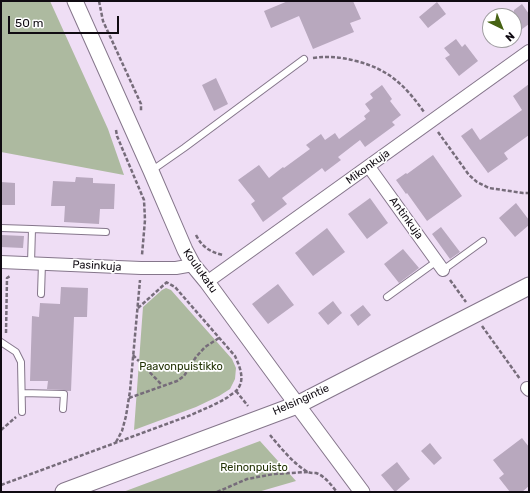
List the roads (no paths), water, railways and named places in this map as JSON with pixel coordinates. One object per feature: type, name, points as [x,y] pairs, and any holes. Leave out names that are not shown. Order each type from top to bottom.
[{"type":"main road","name":"Helsingintie","points":[[64,492],[297,405],[529,286]]},
{"type":"street","name":"Koulukatu","points":[[75,1],[193,265],[362,492]]},
{"type":"street","name":"Mikonkuja","points":[[207,282],[529,51]]},
{"type":"street","name":"Antinkuja","points":[[369,167],[440,265]]},
{"type":"street","name":"Pasinkuja","points":[[1,262],[141,268],[176,268],[193,265]]},
{"type":"lane","points":[[151,171],[304,59]]},
{"type":"lane","points":[[1,228],[106,232]]},
{"type":"lane","points":[[32,229],[41,294]]},
{"type":"lane","points":[[387,297],[483,241]]},
{"type":"lane","points":[[1,342],[16,352],[21,362],[22,412]]},
{"type":"lane","points":[[22,393],[64,394],[63,409]]},
{"type":"park label","name":"Paavonpuistikko","points":[[181,367]]},
{"type":"park label","name":"Reinonpuisto","points":[[254,468]]}]
